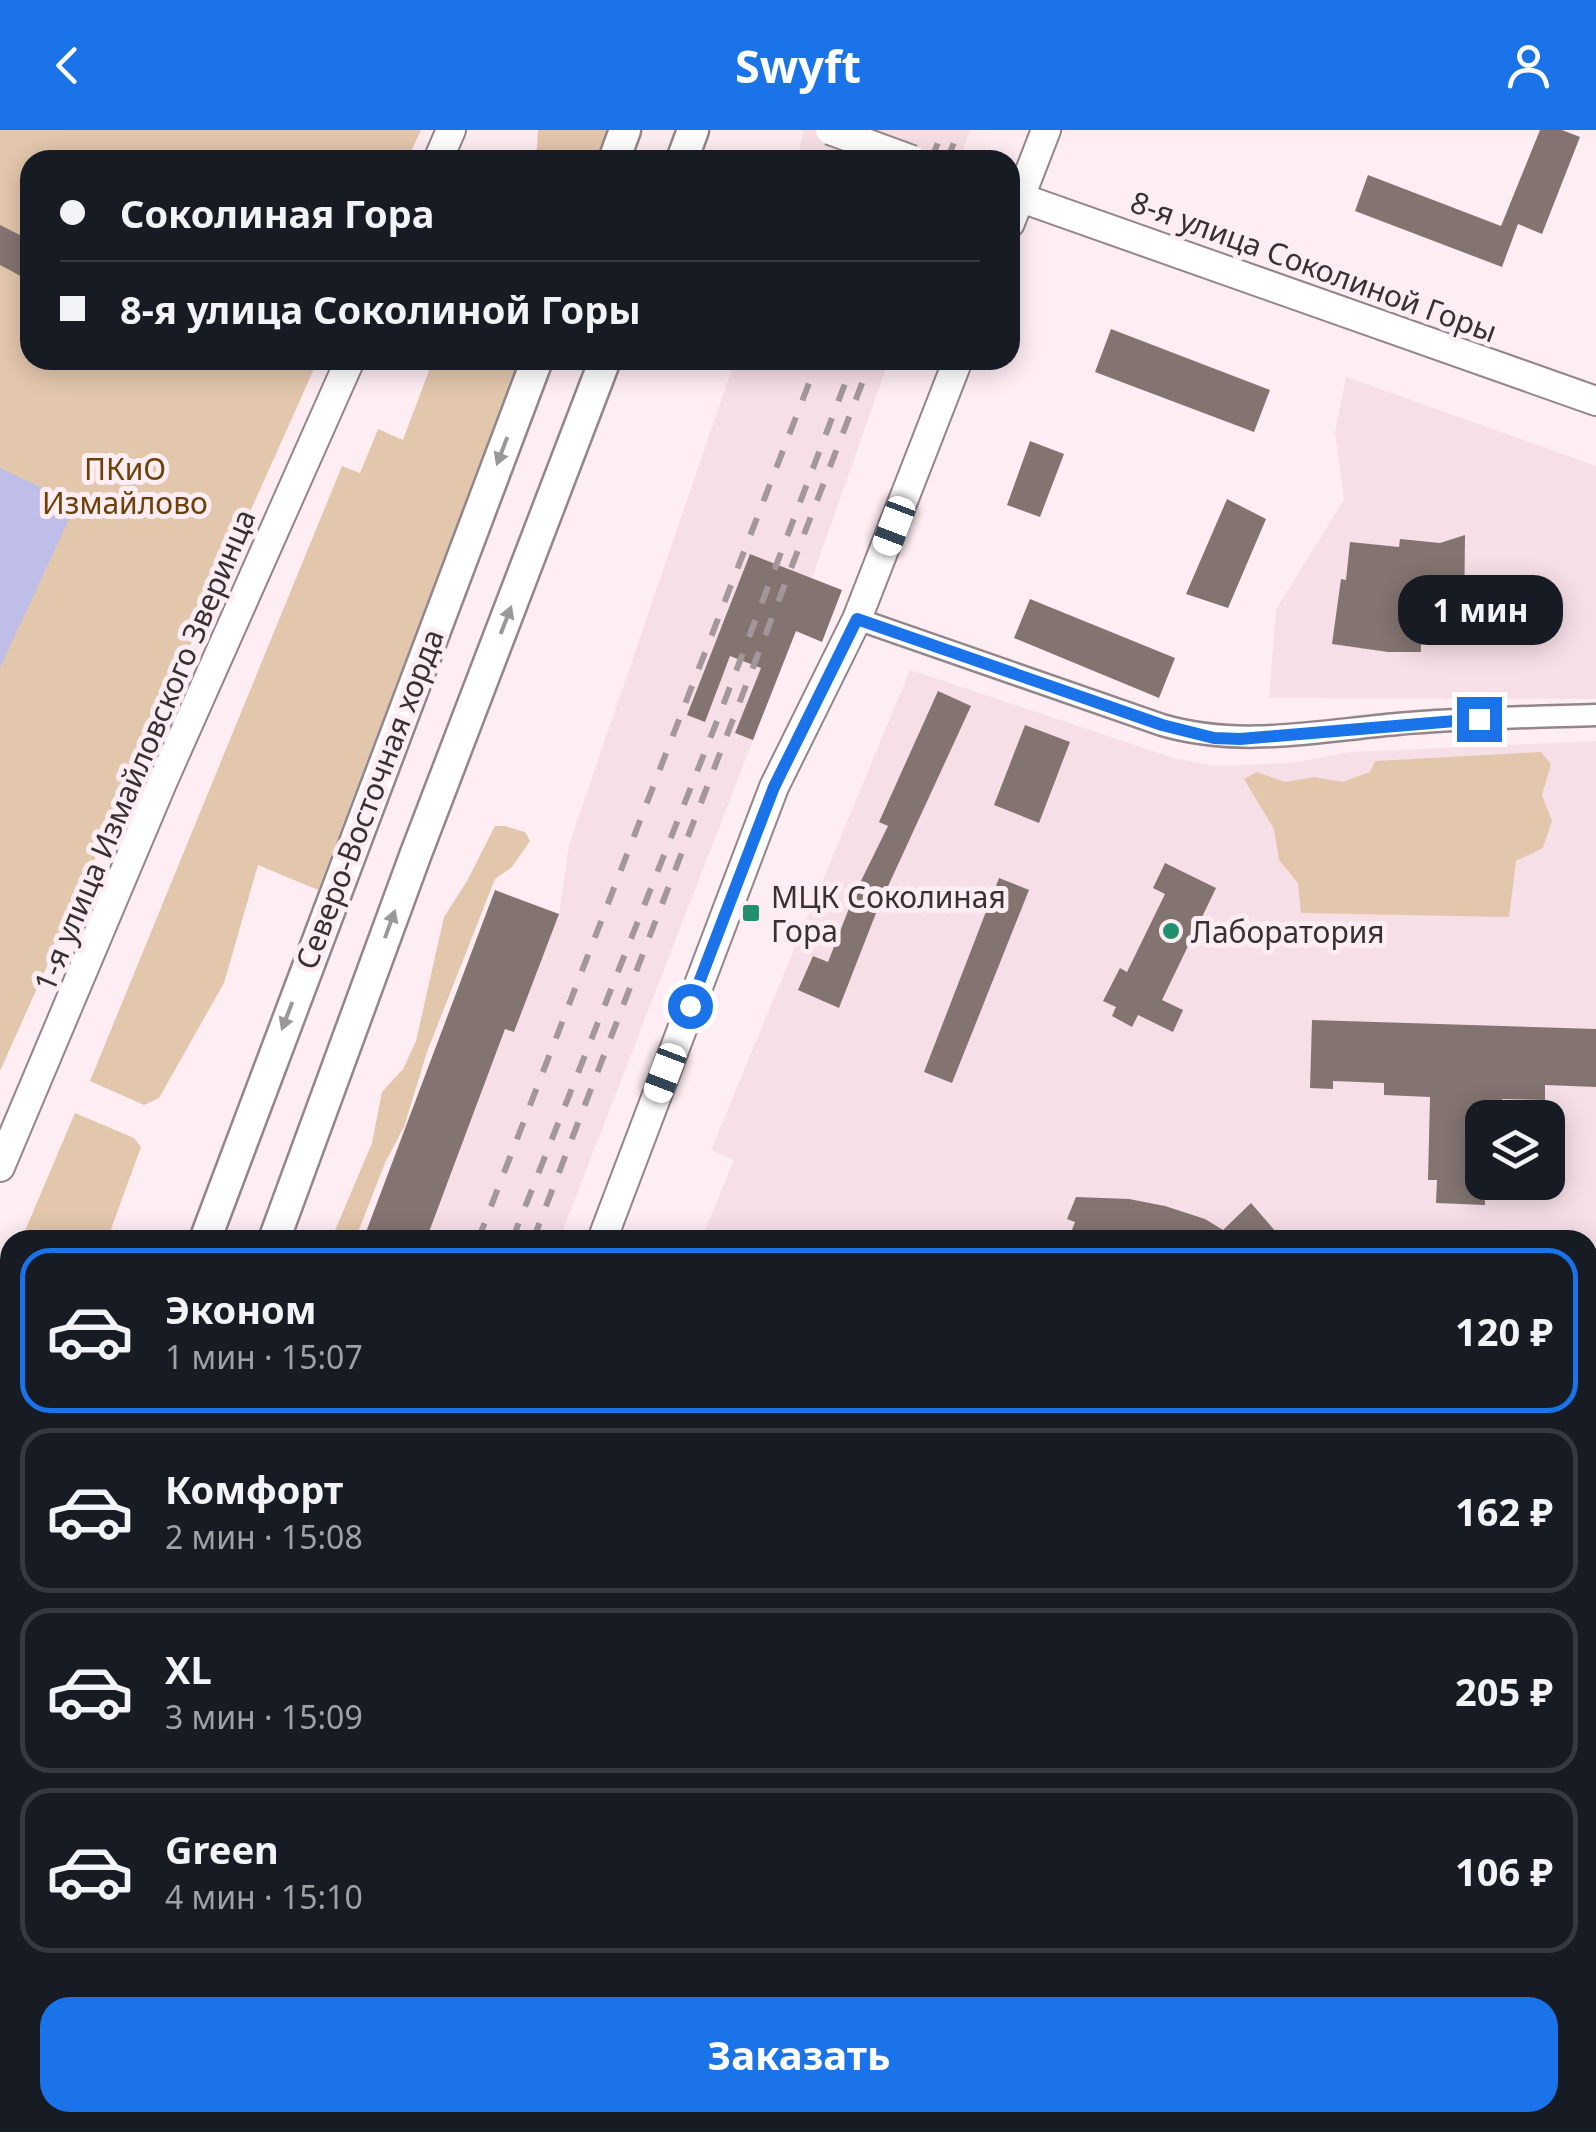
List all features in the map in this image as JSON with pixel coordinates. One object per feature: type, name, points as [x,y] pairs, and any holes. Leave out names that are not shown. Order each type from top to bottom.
[{"type":"main road","name":"Северо-Восточная хорда","points":[[208,1230],[533,370]]},
{"type":"main road","points":[[278,1230],[601,370]]},
{"type":"street","points":[[830,130],[885,150]]},
{"type":"street","points":[[1020,189],[1046,130]]},
{"type":"street","name":"8-я улица Соколиной Горы","points":[[1020,207],[1270,285],[1596,401]]},
{"type":"street","name":"1-я улица Измайловского Зверинца","points":[[0,1167],[162,784],[346,370]]},
{"type":"street","points":[[606,1230],[774,787],[857,619],[954,370]]},
{"type":"street","points":[[857,619],[1162,725],[1214,738],[1269,737],[1443,720],[1596,715]]},
{"type":"street","points":[[288,1230],[332,1081]]},
{"type":"shaded area","points":[[804,130],[970,130],[963,150],[799,150]]},
{"type":"shaded area","points":[[732,370],[885,370],[812,578],[822,641],[795,632],[563,1230],[430,1230],[505,1029],[514,1032],[559,914],[569,845]]},
{"type":"shaded area","points":[[1346,377],[1596,466],[1596,699],[1269,698],[1276,609],[1344,500],[1335,432]]},
{"type":"shaded area","points":[[910,670],[1173,758],[1215,766],[1290,763],[1351,752],[1596,741],[1596,1230],[705,1230],[734,1160],[711,1150]]},
{"type":"green space","name":"ПКиО Измайлово","points":[[0,130],[421,130],[412,150],[20,150],[20,370],[314,370],[0,1071]]},
{"type":"green space","points":[[538,130],[607,130],[599,150],[537,148]]},
{"type":"green space","points":[[429,370],[515,370],[318,890],[258,865],[224,983],[159,1098],[144,1105],[90,1081],[342,466],[360,473],[378,429],[403,440]]},
{"type":"green space","points":[[1541,752],[1551,764],[1542,795],[1552,821],[1543,848],[1516,861],[1509,917],[1301,913],[1298,883],[1279,860],[1274,829],[1244,779],[1257,772],[1285,782],[1314,777],[1342,782],[1370,772],[1375,761]]},
{"type":"green space","points":[[495,826],[525,832],[530,841],[512,867],[495,879],[427,1052],[404,1127],[359,1230],[335,1230],[372,1143],[382,1092],[403,1069],[416,1041],[444,917]]},
{"type":"green space","points":[[75,1113],[134,1138],[141,1147],[111,1230],[25,1230]]},
{"type":"water","points":[[0,468],[76,504],[0,668]]},
{"type":"building","points":[[1540,130],[1562,130],[1580,137],[1542,234],[1518,224],[1502,267],[1355,211],[1368,175],[1501,226]]},
{"type":"building","points":[[0,225],[20,235],[20,276],[0,265]]},
{"type":"building","points":[[1111,329],[1270,390],[1254,432],[1095,372]]},
{"type":"building","points":[[1030,441],[1064,454],[1040,517],[1007,505]]},
{"type":"building","points":[[1227,499],[1266,519],[1228,608],[1186,594]]},
{"type":"building","points":[[1465,535],[1464,619],[1421,618],[1421,652],[1332,644],[1350,542],[1399,547],[1400,539],[1440,543]]},
{"type":"building","points":[[750,554],[842,590],[822,642],[796,631],[753,740],[735,733],[761,668],[730,656],[705,722],[687,715]]},
{"type":"building","points":[[1030,599],[1175,658],[1159,698],[1014,638]]},
{"type":"building","points":[[938,691],[971,706],[878,908],[839,1008],[798,990],[813,956],[828,962],[855,893],[888,826],[879,822]]},
{"type":"building","points":[[1025,725],[1070,742],[1039,823],[994,805]]},
{"type":"building","name":"Лаборатория","points":[[1165,863],[1216,888],[1162,1000],[1183,1010],[1173,1032],[1138,1015],[1132,1027],[1112,1016],[1116,1007],[1103,1001],[1120,968],[1127,972],[1165,894],[1153,888]]},
{"type":"building","points":[[999,878],[1029,890],[952,1083],[924,1072]]},
{"type":"building","points":[[495,890],[559,914],[514,1032],[505,1029],[430,1230],[367,1230]]},
{"type":"building","points":[[1312,1020],[1596,1029],[1596,1087],[1545,1085],[1545,1100],[1465,1100],[1465,1200],[1485,1200],[1485,1205],[1436,1203],[1437,1180],[1428,1180],[1430,1097],[1384,1095],[1384,1083],[1333,1081],[1333,1089],[1310,1088]]},
{"type":"building","points":[[1076,1197],[1129,1199],[1205,1219],[1223,1230],[1072,1230],[1075,1222],[1067,1219]]},
{"type":"building","points":[[1251,1203],[1274,1230],[1223,1230]]},
{"type":"railway","points":[[899,150],[907,130]]},
{"type":"railway","points":[[935,150],[943,130]]},
{"type":"railway","points":[[951,150],[959,130]]},
{"type":"railway","points":[[482,1230],[814,370]]},
{"type":"railway","points":[[516,1230],[719,716],[850,370]]},
{"type":"railway","points":[[537,1230],[867,370]]},
{"type":"place","name":"МЦК Соколиная Гора","points":[[751,913]]},
{"type":"place","name":"Лаборатория","points":[[1171,931]]},
{"type":"route","points":[[690,1006],[774,787],[857,619],[1162,725],[1214,738],[1479,719]]}]
